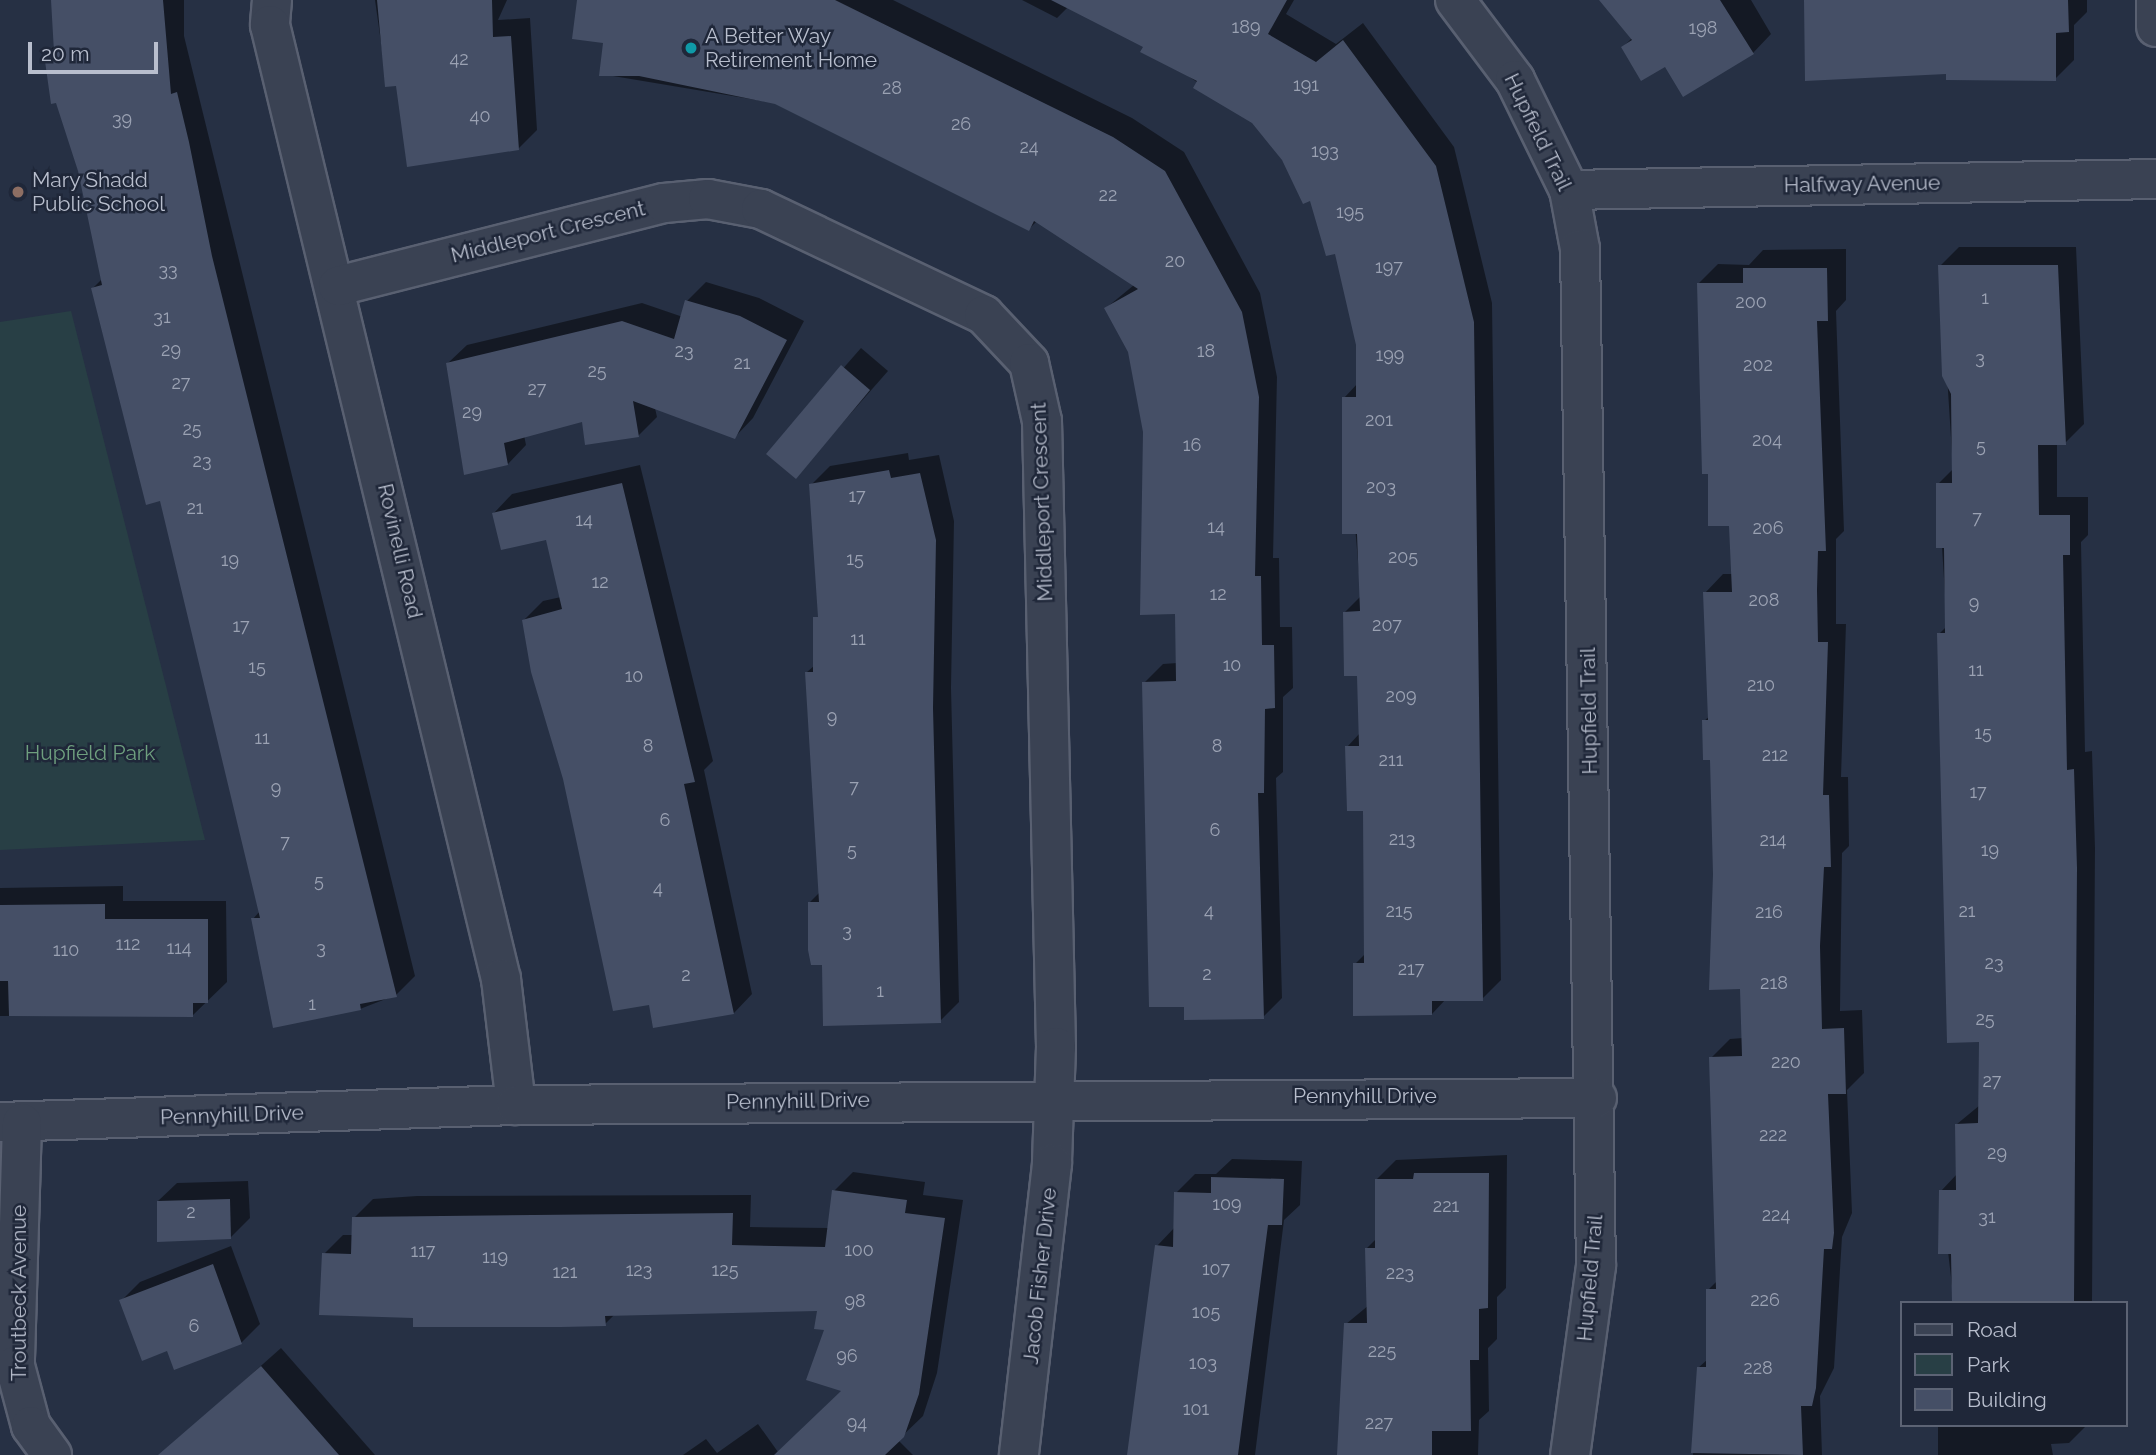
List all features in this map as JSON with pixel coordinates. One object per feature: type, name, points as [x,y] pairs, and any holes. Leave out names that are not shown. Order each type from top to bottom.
[{"type":"street","name":"Rovinelli Road","points":[[272,0],[270,25],[338,286],[501,979],[516,1105]]},
{"type":"street","name":"Hupfield Trail","points":[[1455,0],[1515,80],[1569,190],[1580,249],[1597,1098],[1595,1266],[1570,1455]]},
{"type":"street","points":[[2155,0],[2156,27]]},
{"type":"street","name":"Halfway Avenue","points":[[1569,190],[2156,179]]},
{"type":"street","name":"Middleport Crescent","points":[[338,286],[664,203],[708,199],[761,209],[1001,329],[1028,363],[1042,421],[1054,1097]]},
{"type":"street","name":"Pennyhill Drive","points":[[11,1122],[516,1105],[1054,1097],[1597,1098]]},
{"type":"street","name":"Jacob Fisher Drive","points":[[1019,1455],[1054,1097]]},
{"type":"street","name":"Troutbeck Avenue","points":[[11,1122],[15,1366],[31,1426],[52,1455]]},
{"type":"green space","name":"Hupfield Park","points":[[71,311],[205,840],[0,850],[0,322]]},
{"type":"building","points":[[51,0],[163,0],[171,94],[177,92],[212,256],[397,997],[360,1004],[361,1010],[273,1028],[251,918],[260,918],[160,501],[146,505],[91,288],[102,285],[78,171],[56,103],[51,104],[44,54],[54,52]]},
{"type":"building","points":[[377,0],[492,0],[493,37],[511,36],[519,150],[407,167],[396,86],[385,87]]},
{"type":"building","points":[[577,0],[835,0],[1113,137],[1165,171],[1242,312],[1259,397],[1255,576],[1261,576],[1262,645],[1274,645],[1275,708],[1265,709],[1264,793],[1258,793],[1264,1019],[1184,1020],[1184,1007],[1149,1007],[1142,682],[1176,681],[1175,614],[1140,615],[1143,432],[1128,352],[1104,308],[1138,289],[1034,221],[1029,231],[775,104],[639,76],[599,76],[603,43],[572,39]]},
{"type":"building","points":[[1051,0],[1287,0],[1268,34],[1316,62],[1343,40],[1436,166],[1474,322],[1483,1001],[1432,1001],[1432,1015],[1353,1016],[1353,963],[1364,963],[1363,811],[1347,811],[1345,746],[1359,746],[1357,676],[1344,676],[1343,612],[1360,611],[1357,534],[1342,534],[1342,397],[1356,397],[1356,345],[1335,254],[1326,256],[1310,201],[1303,204],[1282,160],[1252,123],[1193,88],[1197,81],[1140,52],[1143,47]]},
{"type":"building","points":[[1599,0],[1720,0],[1754,54],[1683,97],[1665,67],[1641,81],[1621,47],[1632,40]]},
{"type":"building","points":[[1804,0],[2068,0],[2069,32],[2056,33],[2056,81],[1946,80],[1946,74],[1805,81]]},
{"type":"building","points":[[1938,265],[2058,265],[2066,445],[2038,445],[2039,515],[2070,515],[2070,555],[2063,555],[2067,770],[2074,769],[2077,868],[2074,1301],[1952,1301],[1951,1254],[1938,1254],[1939,1190],[1956,1190],[1955,1124],[1978,1123],[1979,1042],[1947,1043],[1937,633],[1945,633],[1944,548],[1936,548],[1936,483],[1952,483],[1951,394],[1942,376]]},
{"type":"building","points":[[1743,268],[1827,268],[1828,321],[1817,321],[1826,551],[1818,551],[1817,590],[1818,642],[1828,642],[1823,795],[1829,795],[1831,867],[1824,867],[1820,946],[1822,1029],[1844,1028],[1846,1094],[1828,1094],[1834,1233],[1832,1249],[1824,1249],[1816,1388],[1812,1406],[1801,1406],[1803,1455],[1691,1453],[1697,1367],[1706,1367],[1706,1289],[1716,1289],[1709,1057],[1742,1056],[1740,989],[1709,990],[1713,874],[1710,760],[1703,760],[1702,720],[1708,720],[1703,592],[1732,592],[1729,526],[1708,526],[1708,474],[1702,474],[1697,283],[1743,283]]},
{"type":"building","points":[[685,300],[740,316],[787,340],[735,439],[633,401],[639,437],[585,445],[582,422],[504,443],[508,465],[464,475],[446,363],[622,321],[674,339]]},
{"type":"building","points":[[841,365],[870,390],[796,479],[766,454]]},
{"type":"building","points":[[889,470],[891,478],[920,473],[936,540],[933,708],[941,1023],[823,1026],[822,965],[811,965],[808,950],[808,902],[819,902],[805,672],[813,672],[813,617],[818,617],[809,484]]},
{"type":"building","points":[[622,483],[695,782],[684,784],[734,1014],[653,1028],[649,1005],[613,1011],[563,779],[531,672],[522,620],[562,609],[546,540],[501,550],[492,513]]},
{"type":"building","points":[[105,904],[105,919],[208,919],[208,1003],[193,1003],[193,1017],[9,1016],[8,981],[0,981],[0,905]]},
{"type":"building","points":[[1414,1173],[1489,1173],[1488,1308],[1479,1309],[1479,1360],[1470,1360],[1471,1431],[1432,1431],[1432,1455],[1337,1455],[1344,1323],[1367,1323],[1365,1248],[1375,1248],[1375,1179],[1413,1179]]},
{"type":"building","points":[[1211,1177],[1284,1179],[1282,1225],[1268,1225],[1238,1455],[1127,1455],[1155,1245],[1173,1247],[1174,1192],[1211,1193]]},
{"type":"building","points":[[832,1190],[907,1200],[905,1213],[945,1218],[919,1394],[904,1437],[885,1455],[774,1455],[841,1391],[806,1380],[824,1330],[814,1329],[817,1311],[605,1316],[606,1326],[561,1327],[413,1327],[413,1318],[319,1315],[322,1253],[351,1254],[352,1217],[733,1213],[732,1245],[825,1247]]},
{"type":"building","points":[[230,1199],[231,1239],[157,1242],[157,1201]]},
{"type":"building","points":[[213,1264],[242,1344],[174,1370],[167,1351],[142,1361],[119,1300]]},
{"type":"building","points":[[261,1366],[339,1455],[158,1455]]},
{"type":"place","name":"A Better Way Retirement Home","points":[[691,48]]},
{"type":"place","name":"Mary Shadd Public School","points":[[18,192]]}]
